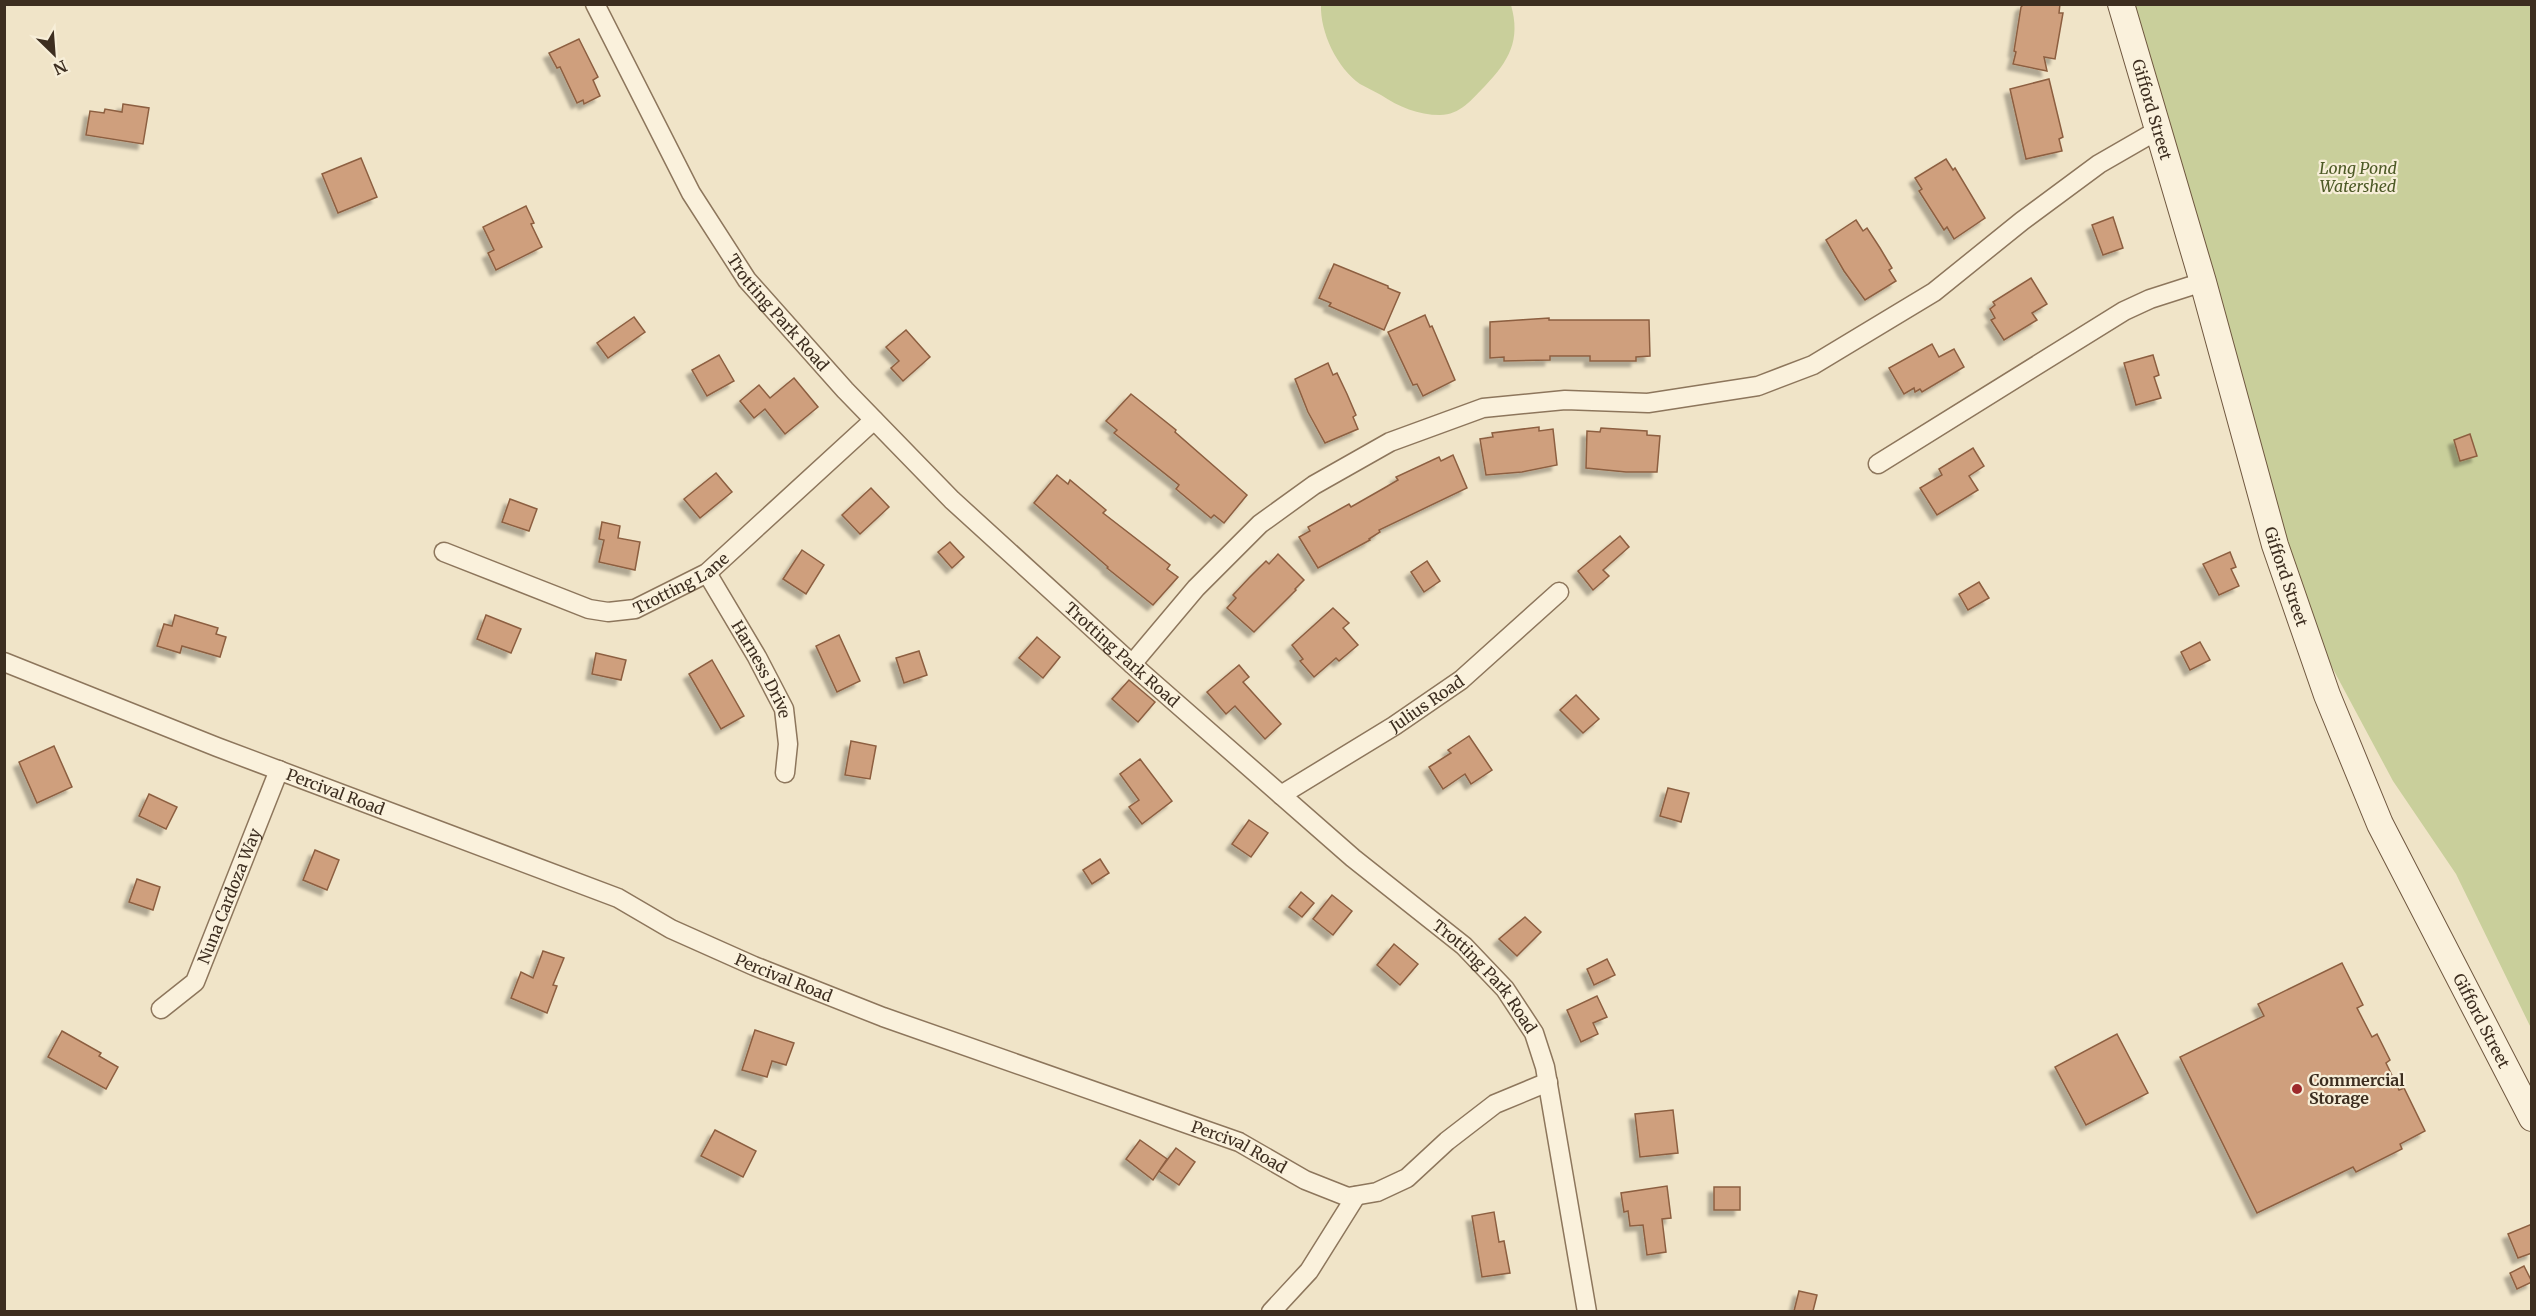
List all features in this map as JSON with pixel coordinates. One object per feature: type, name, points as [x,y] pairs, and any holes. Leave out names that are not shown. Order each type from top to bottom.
[{"type":"main road","name":"Gifford Street","points":[[2121,4],[2203,282],[2275,545],[2341,730],[2397,861],[2532,1119]]},
{"type":"street","name":"Trotting Park Road","points":[[595,4],[691,193],[747,280],[874,420],[952,500],[1132,664],[1353,858],[1464,946],[1505,988],[1534,1033],[1548,1082],[1587,1311]]},
{"type":"street","points":[[1132,664],[1196,588],[1260,524],[1314,485],[1390,442],[1483,408],[1565,400],[1648,403],[1758,386],[1813,365],[1934,292],[2022,221],[2099,164],[2158,129]]},
{"type":"street","points":[[1878,464],[2124,311],[2150,299],[2203,282]]},
{"type":"street","name":"Trotting Lane","points":[[444,552],[589,609],[608,612],[635,609],[707,573],[874,420]]},
{"type":"street","name":"Harness Drive","points":[[707,573],[757,657],[784,709],[788,744],[785,773]]},
{"type":"street","name":"Julius Road","points":[[1281,795],[1394,726],[1461,680],[1559,592]]},
{"type":"street","name":"Percival Road","points":[[4,662],[279,770],[618,898],[671,929],[754,966],[883,1017],[1239,1142],[1305,1180],[1348,1197],[1377,1192],[1407,1178],[1447,1141],[1495,1104],[1548,1082]]},
{"type":"street","name":"Nuna Cardoza Way","points":[[161,1009],[195,982],[279,770]]},
{"type":"street","points":[[1271,1311],[1309,1271],[1356,1196]]},
{"type":"green space","points":[[1321,5],[1511,5],[1515,29],[1511,49],[1501,68],[1465,105],[1447,114],[1424,114],[1409,110],[1360,84],[1344,69],[1327,38]]},
{"type":"green space","name":"Long Pond Watershed","points":[[2135,5],[2531,5],[2531,1028],[2456,874],[2393,781],[2303,613],[2154,85]]},
{"type":"building","points":[[2024,4],[2060,4],[2059,13],[2063,13],[2055,59],[2044,57],[2047,71],[2013,64],[2021,7]]},
{"type":"building","points":[[579,39],[598,77],[593,80],[600,96],[584,104],[583,100],[577,103],[560,67],[557,68],[549,53]]},
{"type":"building","points":[[2049,79],[2063,137],[2059,139],[2062,151],[2026,159],[2010,89]]},
{"type":"building","points":[[123,104],[149,108],[143,144],[86,135],[90,111],[104,113],[105,109],[122,112]]},
{"type":"building","points":[[361,158],[377,197],[338,213],[322,174]]},
{"type":"building","points":[[1946,159],[1953,170],[1955,168],[1985,218],[1954,239],[1947,227],[1944,230],[1919,191],[1922,189],[1915,178]]},
{"type":"building","points":[[526,206],[534,223],[531,224],[542,247],[496,270],[488,253],[494,250],[483,227]]},
{"type":"building","points":[[2113,217],[2123,248],[2103,255],[2092,225]]},
{"type":"building","points":[[1856,220],[1863,231],[1867,228],[1892,268],[1889,270],[1896,281],[1865,300],[1844,271],[1826,240]]},
{"type":"building","points":[[1334,264],[1400,293],[1384,330],[1329,306],[1331,303],[1319,298]]},
{"type":"building","points":[[2031,278],[2047,304],[2032,313],[2037,320],[2004,340],[1991,320],[1995,318],[1990,309],[1995,305],[1993,302]]},
{"type":"building","points":[[1425,315],[1455,380],[1423,396],[1417,384],[1413,385],[1388,332]]},
{"type":"building","points":[[634,317],[645,332],[608,358],[597,343]]},
{"type":"building","points":[[1549,318],[1549,320],[1649,320],[1650,356],[1636,357],[1636,361],[1590,361],[1590,356],[1550,356],[1550,360],[1504,361],[1504,357],[1490,358],[1490,322]]},
{"type":"building","points":[[906,330],[930,357],[903,381],[891,368],[899,361],[886,347]]},
{"type":"building","points":[[1932,344],[1939,357],[1954,349],[1964,367],[1922,392],[1920,389],[1915,392],[1914,388],[1904,394],[1889,368]]},
{"type":"building","points":[[719,355],[734,381],[707,396],[692,370]]},
{"type":"building","points":[[2153,355],[2159,375],[2154,377],[2161,398],[2136,405],[2124,363]]},
{"type":"building","points":[[1328,363],[1333,375],[1337,373],[1347,394],[1356,415],[1353,417],[1358,429],[1325,443],[1308,412],[1295,379]]},
{"type":"building","points":[[794,378],[818,407],[785,434],[765,409],[754,418],[740,401],[759,385],[770,398]]},
{"type":"building","points":[[1131,394],[1176,430],[1175,432],[1247,495],[1224,523],[1214,515],[1211,518],[1176,489],[1179,485],[1114,433],[1117,430],[1106,421]]},
{"type":"building","points":[[1539,427],[1539,431],[1553,429],[1557,465],[1522,472],[1486,475],[1480,439],[1493,437],[1492,433]]},
{"type":"building","points":[[1601,428],[1647,431],[1647,435],[1660,436],[1657,472],[1586,468],[1587,431],[1600,432]]},
{"type":"building","points":[[2470,434],[2477,456],[2460,461],[2454,440]]},
{"type":"building","points":[[1973,448],[1984,466],[1969,476],[1978,490],[1937,515],[1920,488],[1942,475],[1939,469]]},
{"type":"building","points":[[1453,455],[1467,488],[1379,530],[1380,532],[1370,540],[1318,568],[1299,537],[1310,531],[1308,527],[1349,504],[1351,507],[1398,480],[1396,477],[1439,457],[1441,461]]},
{"type":"building","points":[[716,473],[732,492],[700,518],[684,499]]},
{"type":"building","points":[[1057,475],[1068,484],[1070,480],[1106,510],[1103,513],[1170,565],[1167,569],[1178,577],[1153,605],[1107,568],[1034,503]]},
{"type":"building","points":[[871,488],[889,507],[860,534],[842,515]]},
{"type":"building","points":[[510,499],[537,509],[529,531],[502,522]]},
{"type":"building","points":[[602,522],[620,526],[618,538],[640,542],[635,570],[599,562],[604,540],[599,539]]},
{"type":"building","points":[[1620,536],[1629,547],[1603,570],[1609,576],[1593,590],[1578,571]]},
{"type":"building","points":[[950,542],[964,557],[952,568],[938,552]]},
{"type":"building","points":[[802,550],[824,565],[806,594],[783,579]]},
{"type":"building","points":[[2230,552],[2236,567],[2231,569],[2239,586],[2219,595],[2203,564]]},
{"type":"building","points":[[1278,554],[1304,580],[1254,632],[1227,608],[1236,598],[1233,595],[1249,578],[1266,561],[1269,564]]},
{"type":"building","points":[[1427,561],[1440,581],[1424,592],[1411,572]]},
{"type":"building","points":[[1979,582],[1989,598],[1968,610],[1959,594]]},
{"type":"building","points":[[1333,608],[1349,623],[1343,628],[1358,645],[1339,661],[1336,658],[1314,677],[1300,661],[1303,659],[1292,645]]},
{"type":"building","points":[[175,615],[218,628],[216,634],[226,637],[220,657],[182,646],[180,653],[157,646],[164,624],[172,626]]},
{"type":"building","points":[[486,615],[521,629],[511,653],[477,639]]},
{"type":"building","points":[[839,635],[860,681],[837,692],[816,646]]},
{"type":"building","points":[[1037,637],[1060,657],[1043,678],[1019,658]]},
{"type":"building","points":[[2200,642],[2210,660],[2190,670],[2181,652]]},
{"type":"building","points":[[919,651],[927,675],[904,683],[896,658]]},
{"type":"building","points":[[596,653],[626,660],[621,680],[592,674]]},
{"type":"building","points":[[712,660],[744,716],[721,729],[689,674]]},
{"type":"building","points":[[1239,665],[1249,677],[1243,682],[1281,724],[1265,739],[1235,706],[1226,714],[1207,692]]},
{"type":"building","points":[[1129,680],[1155,702],[1138,722],[1112,699]]},
{"type":"building","points":[[1576,695],[1599,719],[1583,733],[1560,710]]},
{"type":"building","points":[[1469,736],[1492,770],[1471,784],[1465,774],[1443,789],[1429,767],[1451,753],[1448,750]]},
{"type":"building","points":[[851,741],[876,746],[870,779],[845,775]]},
{"type":"building","points":[[54,746],[72,787],[37,803],[19,762]]},
{"type":"building","points":[[1140,759],[1172,801],[1142,824],[1129,807],[1139,800],[1120,774]]},
{"type":"building","points":[[1668,788],[1689,793],[1681,822],[1660,816]]},
{"type":"building","points":[[149,794],[177,807],[166,829],[139,816]]},
{"type":"building","points":[[1249,820],[1268,833],[1251,857],[1232,844]]},
{"type":"building","points":[[315,850],[339,860],[327,890],[303,880]]},
{"type":"building","points":[[1100,859],[1109,873],[1092,884],[1083,870]]},
{"type":"building","points":[[137,879],[160,887],[153,910],[129,902]]},
{"type":"building","points":[[1301,892],[1314,903],[1302,917],[1289,907]]},
{"type":"building","points":[[1332,895],[1352,911],[1333,935],[1313,919]]},
{"type":"building","points":[[1525,917],[1541,932],[1517,956],[1499,939]]},
{"type":"building","points":[[1394,944],[1418,964],[1400,985],[1377,965]]},
{"type":"building","points":[[543,951],[564,958],[553,985],[557,986],[547,1013],[511,998],[521,972],[533,978]]},
{"type":"building","points":[[1607,959],[1615,975],[1594,985],[1587,969]]},
{"type":"building","name":"Commercial Storage","points":[[2342,963],[2363,1005],[2357,1008],[2372,1037],[2377,1034],[2390,1060],[2386,1063],[2399,1090],[2404,1088],[2425,1131],[2400,1144],[2402,1149],[2356,1172],[2353,1167],[2257,1213],[2180,1057],[2264,1016],[2258,1004]]},
{"type":"building","points":[[1597,996],[1607,1017],[1593,1023],[1598,1034],[1581,1042],[1567,1010]]},
{"type":"building","points":[[755,1030],[794,1043],[786,1065],[772,1061],[767,1077],[742,1070]]},
{"type":"building","points":[[62,1031],[101,1053],[99,1056],[118,1067],[106,1089],[48,1057]]},
{"type":"building","points":[[2117,1034],[2148,1093],[2086,1125],[2055,1067]]},
{"type":"building","points":[[1673,1110],[1678,1153],[1640,1157],[1635,1114]]},
{"type":"building","points":[[715,1130],[756,1151],[743,1177],[701,1156]]},
{"type":"building","points":[[1140,1140],[1167,1159],[1153,1180],[1126,1159]]},
{"type":"building","points":[[1176,1148],[1195,1162],[1179,1185],[1159,1171]]},
{"type":"building","points":[[1667,1186],[1671,1218],[1662,1219],[1666,1252],[1647,1255],[1643,1225],[1630,1226],[1628,1211],[1624,1212],[1621,1193]]},
{"type":"building","points":[[1714,1187],[1740,1187],[1740,1210],[1714,1210]]},
{"type":"building","points":[[1494,1212],[1499,1242],[1504,1241],[1510,1273],[1482,1277],[1472,1216]]},
{"type":"building","points":[[2532,1224],[2532,1253],[2518,1258],[2508,1234]]},
{"type":"building","points":[[2524,1266],[2532,1282],[2517,1289],[2510,1273]]},
{"type":"building","points":[[1799,1291],[1817,1295],[1813,1311],[1794,1311]]},
{"type":"place","name":"Commercial Storage","points":[[2297,1089]]}]
